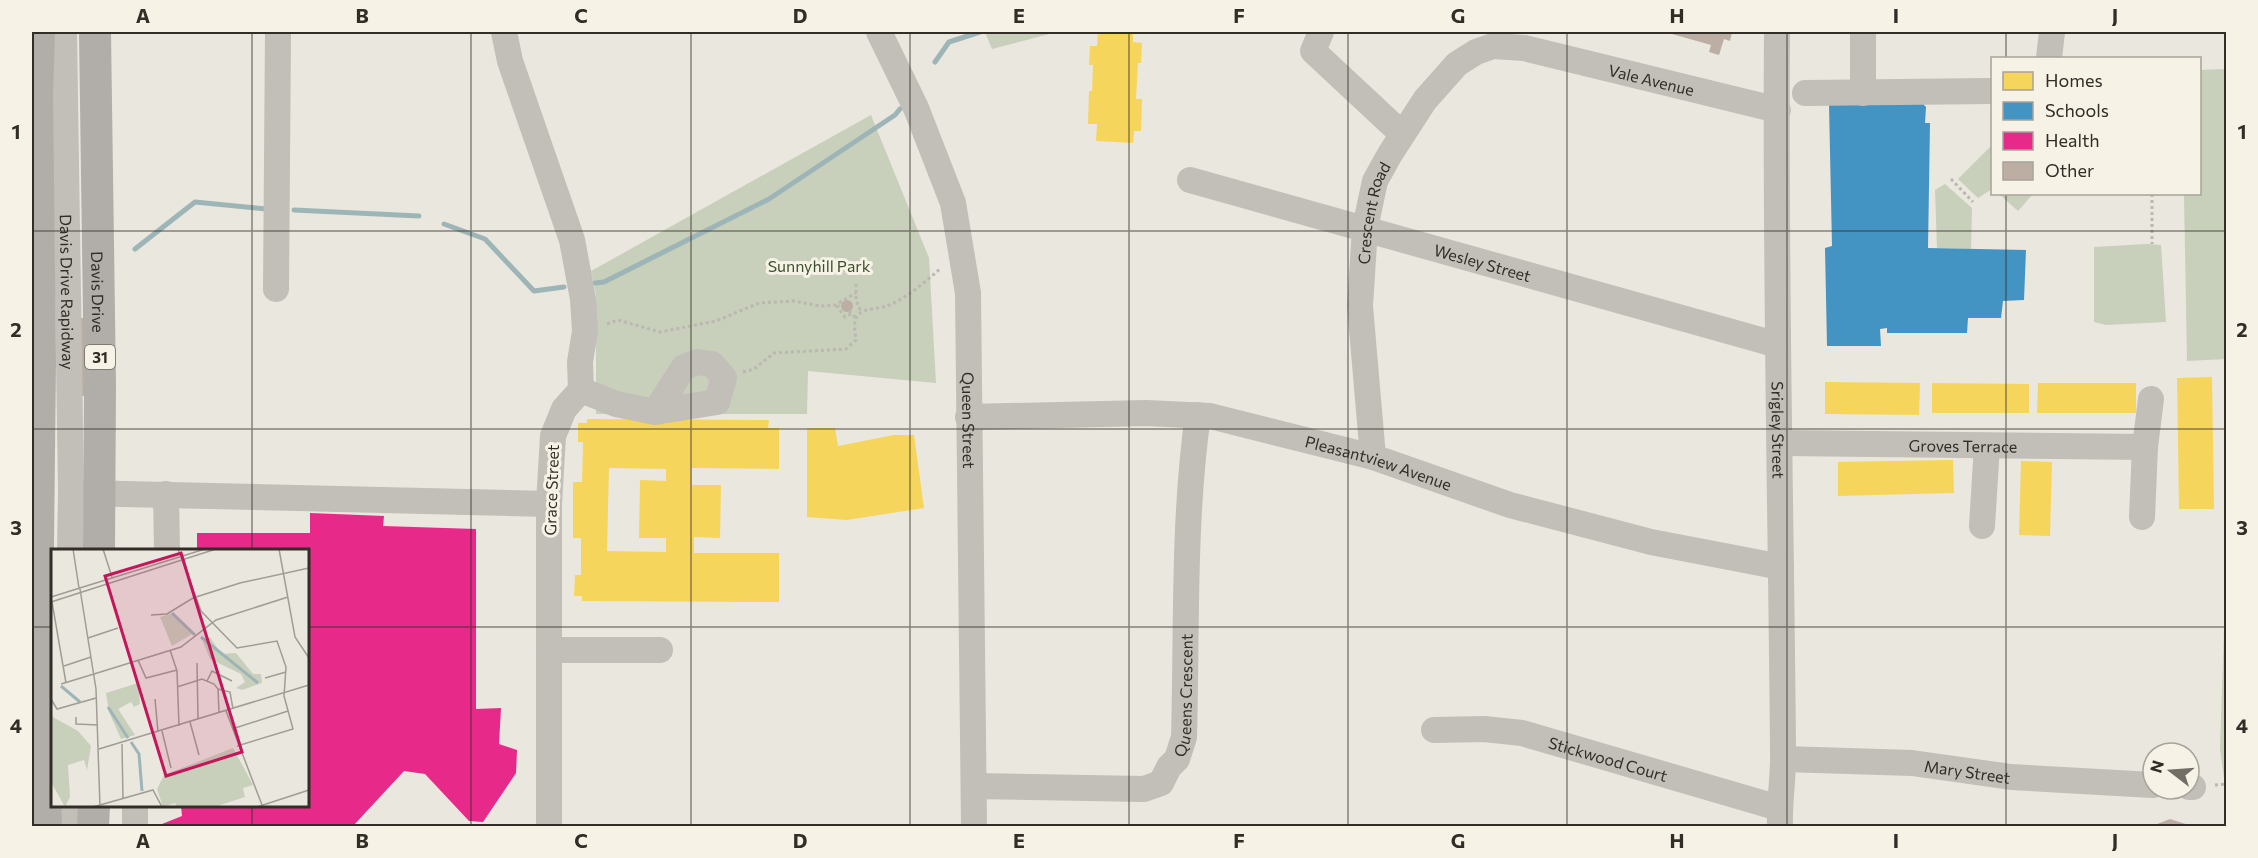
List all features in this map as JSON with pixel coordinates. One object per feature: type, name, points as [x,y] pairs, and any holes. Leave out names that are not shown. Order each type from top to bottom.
[{"type":"main road","points":[[39,32],[37,94],[40,362],[38,787],[46,826]]},
{"type":"main road","name":"Davis Drive","points":[[95,32],[86,493],[99,549]]},
{"type":"main road","points":[[93,826],[94,807]]},
{"type":"street","name":"Davis Drive Rapidway","points":[[64,32],[86,493],[70,549]]},
{"type":"street","points":[[276,289],[278,32]]},
{"type":"street","points":[[504,32],[510,61],[572,240],[585,331],[580,362],[581,390],[616,404],[655,412],[717,402],[724,378],[712,364],[698,362],[684,367],[655,412]]},
{"type":"street","name":"Queen Street","points":[[879,32],[916,108],[953,202],[968,293],[974,826]]},
{"type":"street","points":[[1321,32],[1313,51],[1402,134]]},
{"type":"street","name":"Srigley Street","points":[[1777,32],[1778,345],[1784,759],[1780,817]]},
{"type":"street","points":[[1863,32],[1863,93]]},
{"type":"street","points":[[2049,57],[2052,32]]},
{"type":"street","name":"Crescent Road","points":[[1373,457],[1360,306],[1365,228],[1375,181],[1425,100],[1457,64],[1476,52],[1492,46],[1527,40]]},
{"type":"street","name":"Vale Avenue","points":[[1527,40],[1778,110]]},
{"type":"street","points":[[1805,93],[1991,92]]},
{"type":"street","name":"Wesley Street","points":[[1190,180],[1778,345]]},
{"type":"street","name":"Grace Street","points":[[549,826],[549,504],[553,436],[564,409],[581,390]]},
{"type":"street","points":[[2142,517],[2145,447],[2151,399]]},
{"type":"street","name":"Pleasantview Avenue","points":[[968,417],[1146,413],[1210,416],[1373,457],[1510,505],[1651,542],[1782,567]]},
{"type":"street","name":"Queens Crescent","points":[[974,786],[1144,789],[1161,783],[1169,767],[1178,759],[1184,737],[1191,463],[1198,415]]},
{"type":"street","name":"Groves Terrace","points":[[1781,443],[2145,447]]},
{"type":"street","points":[[1982,526],[1987,446]]},
{"type":"street","points":[[38,492],[549,504]]},
{"type":"street","points":[[166,494],[167,549]]},
{"type":"street","points":[[549,650],[660,650]]},
{"type":"street","name":"Stickwood Court","points":[[1434,730],[1484,729],[1522,733],[1780,817]]},
{"type":"street","name":"Mary Street","points":[[1784,759],[1912,763],[2010,777],[2141,784]]},
{"type":"street","points":[[72,807],[73,826]]},
{"type":"path","points":[[1951,179],[1973,202]]},
{"type":"path","points":[[2152,195],[2152,244]]},
{"type":"path","points":[[724,378],[754,369],[774,353],[846,349],[856,340],[856,318],[861,312],[886,306],[908,294],[961,251]]},
{"type":"path","points":[[856,284],[857,307],[861,312]]},
{"type":"path","points":[[585,331],[618,320],[660,332],[716,321],[759,303],[794,301],[820,306],[839,305],[840,302],[856,293]]},
{"type":"path","points":[[839,305],[845,317],[850,313],[856,318]]},
{"type":"green space","points":[[985,32],[1057,32],[992,49]]},
{"type":"green space","points":[[2226,69],[2226,359],[2187,361],[2184,195],[2201,195],[2201,70]]},
{"type":"green space","name":"Sunnyhill Park","points":[[871,115],[929,258],[936,383],[808,371],[807,414],[596,414],[596,294],[591,271]]},
{"type":"green space","points":[[1991,146],[1991,190],[1978,198],[1958,179]]},
{"type":"green space","points":[[1945,184],[1972,208],[1971,249],[1937,248],[1935,190]]},
{"type":"green space","points":[[2000,195],[2032,195],[2018,211]]},
{"type":"green space","points":[[2161,245],[2166,322],[2106,325],[2094,322],[2094,247]]},
{"type":"green space","points":[[2226,568],[2226,793],[2220,749]]},
{"type":"building: Homes","points":[[1098,32],[1133,33],[1133,42],[1142,43],[1141,63],[1138,63],[1136,99],[1142,99],[1141,131],[1134,131],[1133,143],[1096,141],[1097,124],[1088,124],[1093,65],[1089,65],[1090,46],[1097,46]]},
{"type":"building: Homes","points":[[2212,377],[2214,509],[2179,509],[2177,378]]},
{"type":"building: Homes","points":[[1825,382],[1920,383],[1919,415],[1825,414]]},
{"type":"building: Homes","points":[[1932,383],[2029,384],[2029,413],[1932,413]]},
{"type":"building: Homes","points":[[2038,383],[2136,383],[2136,413],[2037,413]]},
{"type":"building: Homes","points":[[587,419],[769,420],[768,428],[779,428],[779,469],[692,468],[692,485],[721,485],[720,538],[694,537],[694,553],[779,553],[779,602],[582,601],[582,596],[574,596],[575,575],[581,575],[581,538],[573,538],[573,482],[582,482],[583,442],[578,442],[578,423],[587,423]],"holes":[[[609,468],[666,469],[666,481],[640,480],[639,538],[666,538],[666,552],[607,551]]]},
{"type":"building: Homes","points":[[807,428],[835,428],[838,446],[894,435],[914,435],[924,508],[847,520],[807,517]]},
{"type":"building: Homes","points":[[1953,460],[1954,493],[1838,496],[1838,462]]},
{"type":"building: Homes","points":[[2021,461],[2052,462],[2050,536],[2019,535]]},
{"type":"building: Schools","points":[[1918,99],[1926,107],[1925,123],[1930,123],[1928,248],[2026,250],[2024,300],[2003,301],[2001,318],[1968,318],[1967,333],[1887,333],[1887,328],[1880,329],[1881,346],[1827,346],[1825,248],[1832,246],[1829,104]]},
{"type":"building: Health","points":[[310,513],[384,516],[383,526],[476,529],[476,709],[501,708],[499,744],[517,750],[516,773],[483,822],[469,821],[425,774],[404,771],[353,826],[164,826],[162,824],[182,816],[181,807],[309,807],[309,549],[197,549],[197,533],[310,533]]},
{"type":"building: Other","points":[[1665,32],[1732,32],[1730,41],[1724,39],[1719,55],[1709,52],[1711,45]]},
{"type":"building: Other","points":[[847,300],[853,306],[847,312],[841,306]]},
{"type":"building: Other","points":[[76,318],[88,318],[88,396],[78,396]]},
{"type":"building: Other","points":[[2170,819],[2192,826],[2152,826]]},
{"type":"waterway","points":[[935,62],[949,42],[980,32]]},
{"type":"waterway","points":[[595,283],[604,282],[769,199],[895,115],[900,109]]},
{"type":"waterway","points":[[135,249],[195,202],[266,209]]},
{"type":"waterway","points":[[294,210],[419,216]]},
{"type":"waterway","points":[[444,224],[485,239],[534,291],[564,287]]}]
